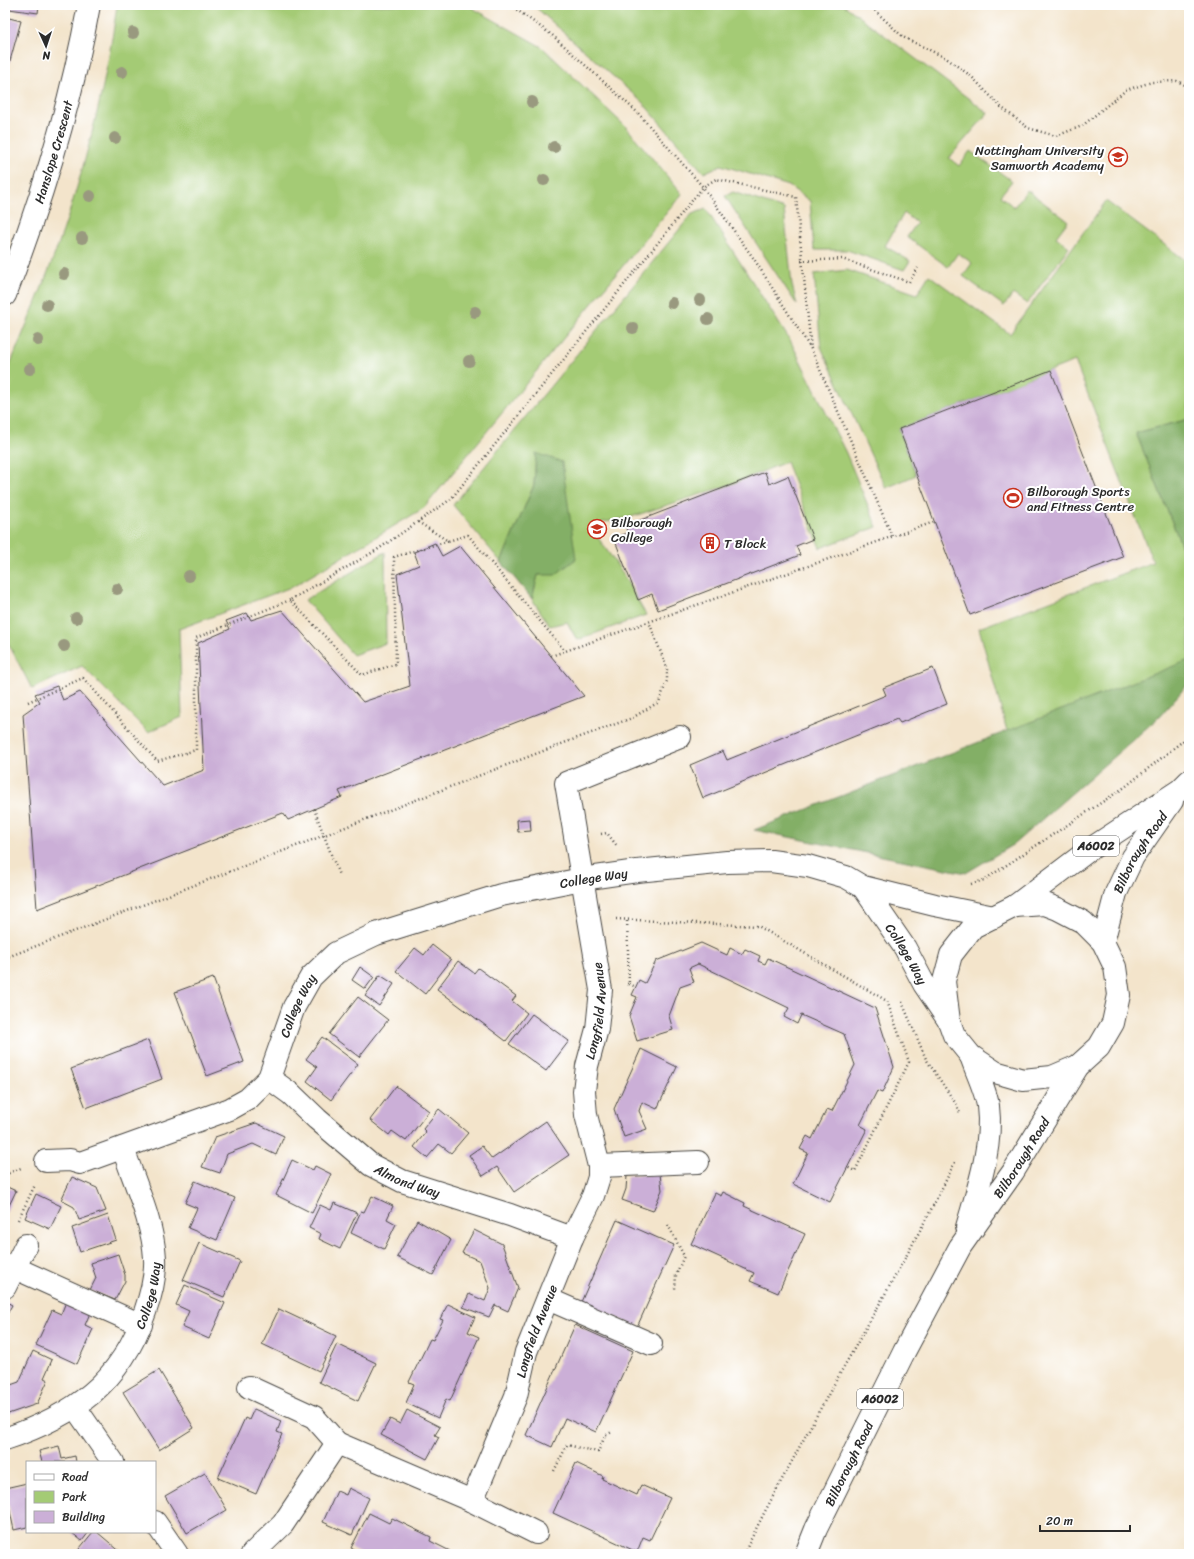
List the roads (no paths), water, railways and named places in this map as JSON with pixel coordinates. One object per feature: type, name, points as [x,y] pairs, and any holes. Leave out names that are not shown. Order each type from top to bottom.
[{"type":"street","name":"Hanslope Crescent","points":[[5,295],[54,151],[84,35],[90,5]]},
{"type":"street","name":"Longfield Avenue","points":[[472,1501],[516,1396],[526,1352],[572,1238],[593,1196],[599,1177],[599,1166],[586,1115],[584,1092],[587,1066],[597,1029],[601,990],[566,783],[680,737]]},
{"type":"street","name":"Bilborough Road","points":[[1015,906],[1045,904],[1083,922],[1103,942],[1115,967],[1119,996],[1113,1023],[1099,1048],[1078,1066],[1052,1078],[1023,1080],[994,1072],[971,1056],[954,1035],[949,1021],[944,981],[951,955],[973,927],[1015,906],[1089,850],[1184,786]]},
{"type":"street","name":"Bilborough Road","points":[[1103,942],[1116,893],[1133,857],[1184,786]]},
{"type":"street","name":"College Way","points":[[5,1439],[36,1429],[75,1407],[97,1390],[116,1369],[141,1325],[153,1284],[153,1239],[123,1148],[230,1109],[248,1099],[269,1078],[294,1007],[311,977],[336,953],[376,934],[493,898],[582,879],[727,862],[771,861],[808,866],[846,877],[862,887],[935,905],[994,916]]},
{"type":"street","name":"College Way","points":[[862,887],[905,948],[924,984],[949,1021]]},
{"type":"street","name":"Bilborough Road","points":[[960,1247],[980,1186],[987,1138],[988,1105],[971,1056]]},
{"type":"street","name":"Bilborough Road","points":[[806,1554],[816,1529],[904,1352],[960,1247],[1013,1172],[1078,1066]]},
{"type":"street","name":"Almond Way","points":[[269,1078],[291,1094],[317,1120],[371,1165],[402,1181],[510,1215],[572,1238]]},
{"type":"street","points":[[46,1161],[70,1160],[80,1163],[123,1148]]},
{"type":"street","points":[[599,1166],[698,1162]]},
{"type":"street","points":[[5,1287],[26,1245]]},
{"type":"street","points":[[15,1268],[141,1325]]},
{"type":"street","points":[[548,1299],[651,1344]]},
{"type":"street","points":[[249,1387],[314,1417],[336,1443],[472,1501],[536,1533]]},
{"type":"street","points":[[75,1407],[112,1461]]},
{"type":"street","points":[[252,1554],[282,1524],[336,1443]]},
{"type":"street","points":[[156,1523],[177,1554]]},
{"type":"place","name":"Nottingham University Samworth Academy","points":[[1118,157]]},
{"type":"place","name":"Bilborough Sports and Fitness Centre","points":[[1013,498]]},
{"type":"place","name":"Bilborough College","points":[[597,529]]},
{"type":"place","name":"T Block","points":[[710,543]]}]
